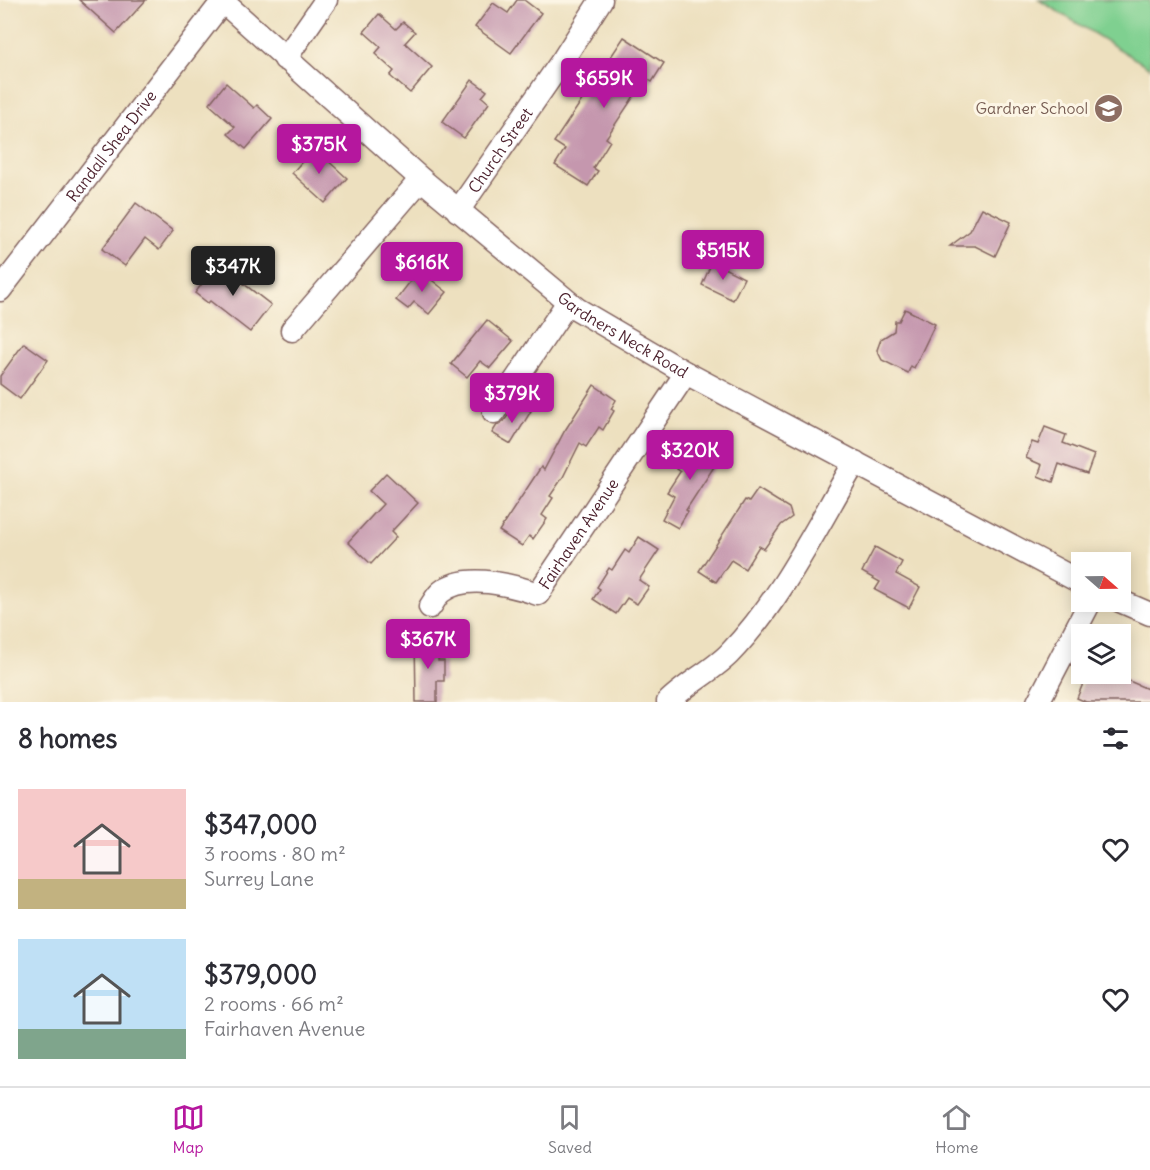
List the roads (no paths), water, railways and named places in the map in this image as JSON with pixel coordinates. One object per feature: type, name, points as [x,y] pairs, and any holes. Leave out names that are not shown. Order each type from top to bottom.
[{"type":"street","points":[[285,59],[326,0]]},
{"type":"street","name":"Church Street","points":[[458,211],[602,0]]},
{"type":"street","name":"Gardners Neck Road","points":[[222,1],[421,179],[568,302],[621,336],[686,373],[1071,578]]},
{"type":"street","name":"Randall Shea Drive","points":[[0,290],[222,1]]},
{"type":"street","points":[[292,330],[421,179]]},
{"type":"street","points":[[495,412],[568,302]]},
{"type":"street","name":"Fairhaven Avenue","points":[[430,607],[441,592],[472,582],[494,582],[538,594],[686,373]]},
{"type":"street","points":[[668,702],[681,689],[728,655],[761,615],[789,573],[855,462]]},
{"type":"street","points":[[1131,606],[1150,614]]},
{"type":"street","points":[[1038,702],[1085,612]]},
{"type":"place","name":"Gardner School","points":[[1109,108]]}]
